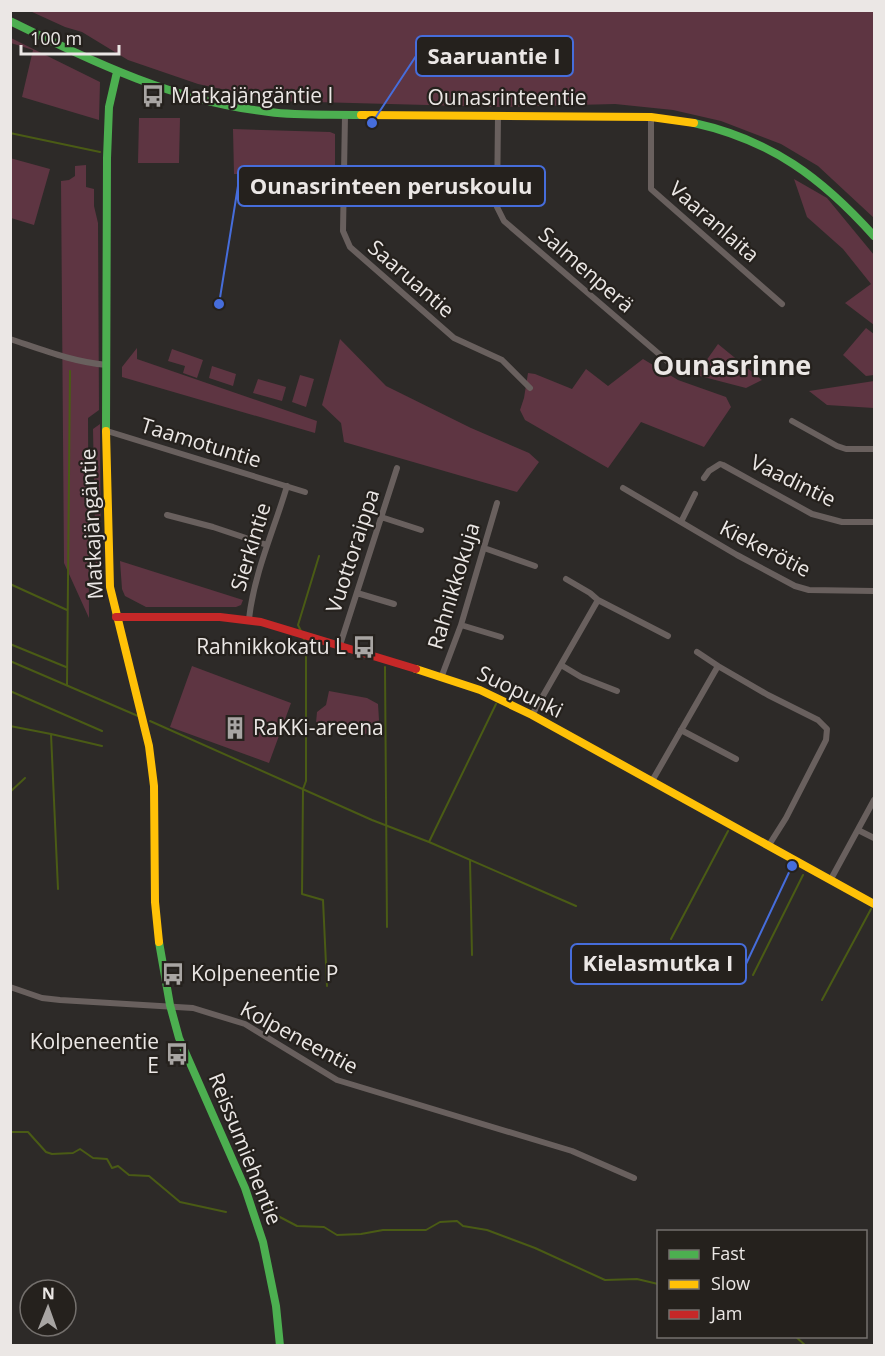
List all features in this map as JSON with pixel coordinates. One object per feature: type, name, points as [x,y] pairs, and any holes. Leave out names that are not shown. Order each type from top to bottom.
[{"type":"street","name":"Ounasrinteentie","points":[[10,21],[117,72],[182,95],[241,109],[286,114],[651,117],[692,122],[741,135],[807,171],[839,197],[874,236]]},
{"type":"street","name":"Matkajängäntie","points":[[117,72],[109,107],[107,148],[108,558],[110,587],[116,617],[144,718],[149,746],[154,786],[155,902],[158,936],[170,1005]]},
{"type":"street","name":"Saaruantie","points":[[345,115],[343,231],[350,247],[454,338],[502,360],[530,388]]},
{"type":"street","name":"Salmenperä","points":[[498,116],[497,207],[504,221],[673,366]]},
{"type":"street","name":"Vaaranlaita","points":[[651,117],[651,189],[782,304]]},
{"type":"street","points":[[10,339],[83,363],[107,365]]},
{"type":"street","points":[[792,421],[837,446],[874,449]]},
{"type":"street","name":"Taamotuntie","points":[[107,431],[305,492]]},
{"type":"street","name":"Vaadintie","points":[[704,478],[709,471],[720,464],[812,514],[842,522],[874,522]]},
{"type":"street","name":"Vuottoraippa","points":[[340,645],[397,468]]},
{"type":"street","name":"Sierkintie","points":[[249,619],[267,545],[287,486]]},
{"type":"street","name":"Kiekerötie","points":[[623,488],[737,555],[802,588],[828,591],[874,591]]},
{"type":"street","points":[[681,522],[695,494]]},
{"type":"street","name":"Rahnikkokuja","points":[[441,678],[461,625],[497,503]]},
{"type":"street","points":[[167,515],[267,545]]},
{"type":"street","points":[[381,517],[421,530]]},
{"type":"street","points":[[484,548],[536,566]]},
{"type":"street","points":[[566,579],[590,592],[598,600],[668,636]]},
{"type":"street","points":[[357,593],[394,603]]},
{"type":"street","points":[[532,715],[598,600]]},
{"type":"street","name":"Suopunki","points":[[116,617],[220,616],[249,619],[340,645],[489,693],[874,904]]},
{"type":"street","points":[[461,625],[501,637]]},
{"type":"street","points":[[697,652],[768,695],[818,720],[827,729],[826,740],[786,818],[769,845]]},
{"type":"street","points":[[561,665],[581,677],[616,691]]},
{"type":"street","points":[[652,781],[718,666]]},
{"type":"street","points":[[681,730],[736,759]]},
{"type":"street","points":[[831,879],[874,800]]},
{"type":"street","points":[[858,830],[874,838]]},
{"type":"street","name":"Kolpeneentie","points":[[10,987],[42,998],[193,1008],[245,1024],[337,1080],[572,1151],[634,1178]]},
{"type":"street","name":"Reissumiehentie","points":[[170,1005],[179,1038],[245,1188],[263,1242],[276,1306],[280,1346]]},
{"type":"shaded area","points":[[30,11],[874,11],[874,218],[818,166],[781,144],[721,121],[673,110],[615,104],[502,107],[277,101],[198,84],[128,60],[82,32]]},
{"type":"shaded area","points":[[11,38],[100,82],[99,120],[22,97],[33,50],[11,43]]},
{"type":"shaded area","points":[[139,118],[180,118],[179,163],[138,163]]},
{"type":"shaded area","points":[[233,129],[335,134],[335,170],[331,174],[234,174]]},
{"type":"shaded area","points":[[10,158],[50,169],[34,225],[11,218]]},
{"type":"shaded area","points":[[86,165],[86,187],[94,189],[94,206],[98,223],[99,410],[88,418],[89,618],[64,563],[61,181],[75,176],[75,166]]},
{"type":"shaded area","points":[[794,179],[827,198],[874,255],[874,325],[845,303],[871,284],[843,249],[807,217]]},
{"type":"shaded area","points":[[866,328],[874,334],[874,375],[866,376],[843,355]]},
{"type":"shaded area","points":[[340,339],[386,386],[471,428],[529,453],[539,462],[517,492],[344,442],[341,423],[322,405]]},
{"type":"shaded area","points":[[718,344],[762,380],[746,388],[696,375]]},
{"type":"shaded area","points":[[137,348],[137,359],[317,421],[315,433],[122,377],[122,367]]},
{"type":"shaded area","points":[[172,349],[203,360],[197,378],[183,373],[185,366],[168,361]]},
{"type":"shaded area","points":[[643,359],[678,380],[726,397],[731,407],[704,447],[641,422],[608,468],[525,420],[520,410],[528,373],[572,389],[586,369],[608,386]]},
{"type":"shaded area","points":[[212,366],[236,374],[233,386],[209,378]]},
{"type":"shaded area","points":[[300,375],[314,379],[306,407],[292,402]]},
{"type":"shaded area","points":[[258,379],[286,387],[282,401],[253,393]]},
{"type":"shaded area","points":[[874,381],[874,408],[827,405],[809,391]]},
{"type":"shaded area","points":[[100,424],[101,581],[96,581],[93,429]]},
{"type":"shaded area","points":[[120,561],[243,600],[241,605],[236,607],[146,607],[125,596],[122,589]]},
{"type":"shaded area","points":[[192,666],[291,703],[269,763],[170,727]]},
{"type":"shaded area","points":[[329,691],[367,698],[378,704],[379,720],[375,733],[362,734],[340,725],[316,723],[317,712],[326,705]]},
{"type":"waterway","points":[[10,133],[100,152]]},
{"type":"waterway","points":[[67,685],[70,371]]},
{"type":"waterway","points":[[301,631],[298,625],[319,556]]},
{"type":"waterway","points":[[10,584],[67,610]]},
{"type":"waterway","points":[[303,636],[306,647],[306,781],[303,789],[302,894],[323,900],[327,986]]},
{"type":"waterway","points":[[10,644],[66,667]]},
{"type":"waterway","points":[[10,661],[138,716]]},
{"type":"waterway","points":[[385,667],[387,927]]},
{"type":"waterway","points":[[10,691],[102,731]]},
{"type":"waterway","points":[[429,842],[496,704]]},
{"type":"waterway","points":[[150,721],[372,820],[429,842],[576,906]]},
{"type":"waterway","points":[[10,726],[51,734],[58,889]]},
{"type":"waterway","points":[[51,734],[102,746]]},
{"type":"waterway","points":[[10,792],[25,778]]},
{"type":"waterway","points":[[671,939],[728,831]]},
{"type":"waterway","points":[[470,860],[472,955]]},
{"type":"waterway","points":[[753,975],[803,875]]},
{"type":"waterway","points":[[822,1000],[871,909]]},
{"type":"waterway","points":[[11,1132],[28,1132],[46,1152],[52,1154],[73,1153],[80,1149],[93,1158],[107,1159],[112,1168],[118,1166],[129,1175],[149,1176],[180,1202],[226,1212]]},
{"type":"waterway","points":[[264,1202],[276,1215],[297,1226],[324,1227],[337,1235],[383,1230],[426,1230],[440,1222],[457,1221],[463,1226],[487,1230],[535,1248],[605,1280],[637,1279],[657,1284]]},
{"type":"waterway","points":[[797,1338],[806,1346]]},
{"type":"traffic: fast","points":[[10,21],[104,65],[200,99],[234,107],[281,113],[361,115]]},
{"type":"traffic: fast","points":[[106,431],[107,158],[109,107],[117,72]]},
{"type":"traffic: fast","points":[[694,123],[722,130],[747,140],[793,164],[835,196],[874,236]]},
{"type":"traffic: fast","points":[[159,942],[170,1005],[179,1038],[245,1188],[263,1242],[276,1306],[280,1346]]},
{"type":"traffic: slow","points":[[361,115],[651,117],[694,123]]},
{"type":"traffic: slow","points":[[106,431],[110,587],[149,746],[154,786],[155,902],[159,942]]},
{"type":"traffic: slow","points":[[416,669],[480,690],[532,715],[874,904]]},
{"type":"traffic: jam","points":[[116,617],[220,617],[261,622],[416,669]]},
{"type":"place","name":"Matkajängäntie I","points":[[153,96]]},
{"type":"place","name":"Saaruantie I","points":[[372,123]]},
{"type":"place","name":"Ounasrinteen peruskoulu","points":[[219,304]]},
{"type":"place","name":"Rahnikkokatu L","points":[[364,647]]},
{"type":"place","name":"RaKKi-areena","points":[[235,728]]},
{"type":"place","name":"Kielasmutka I","points":[[792,866]]},
{"type":"place","name":"Kolpeneentie P","points":[[173,974]]},
{"type":"place","name":"Kolpeneentie E","points":[[177,1054]]},
{"type":"district","name":"Ounasrinne","points":[[732,366]]}]
